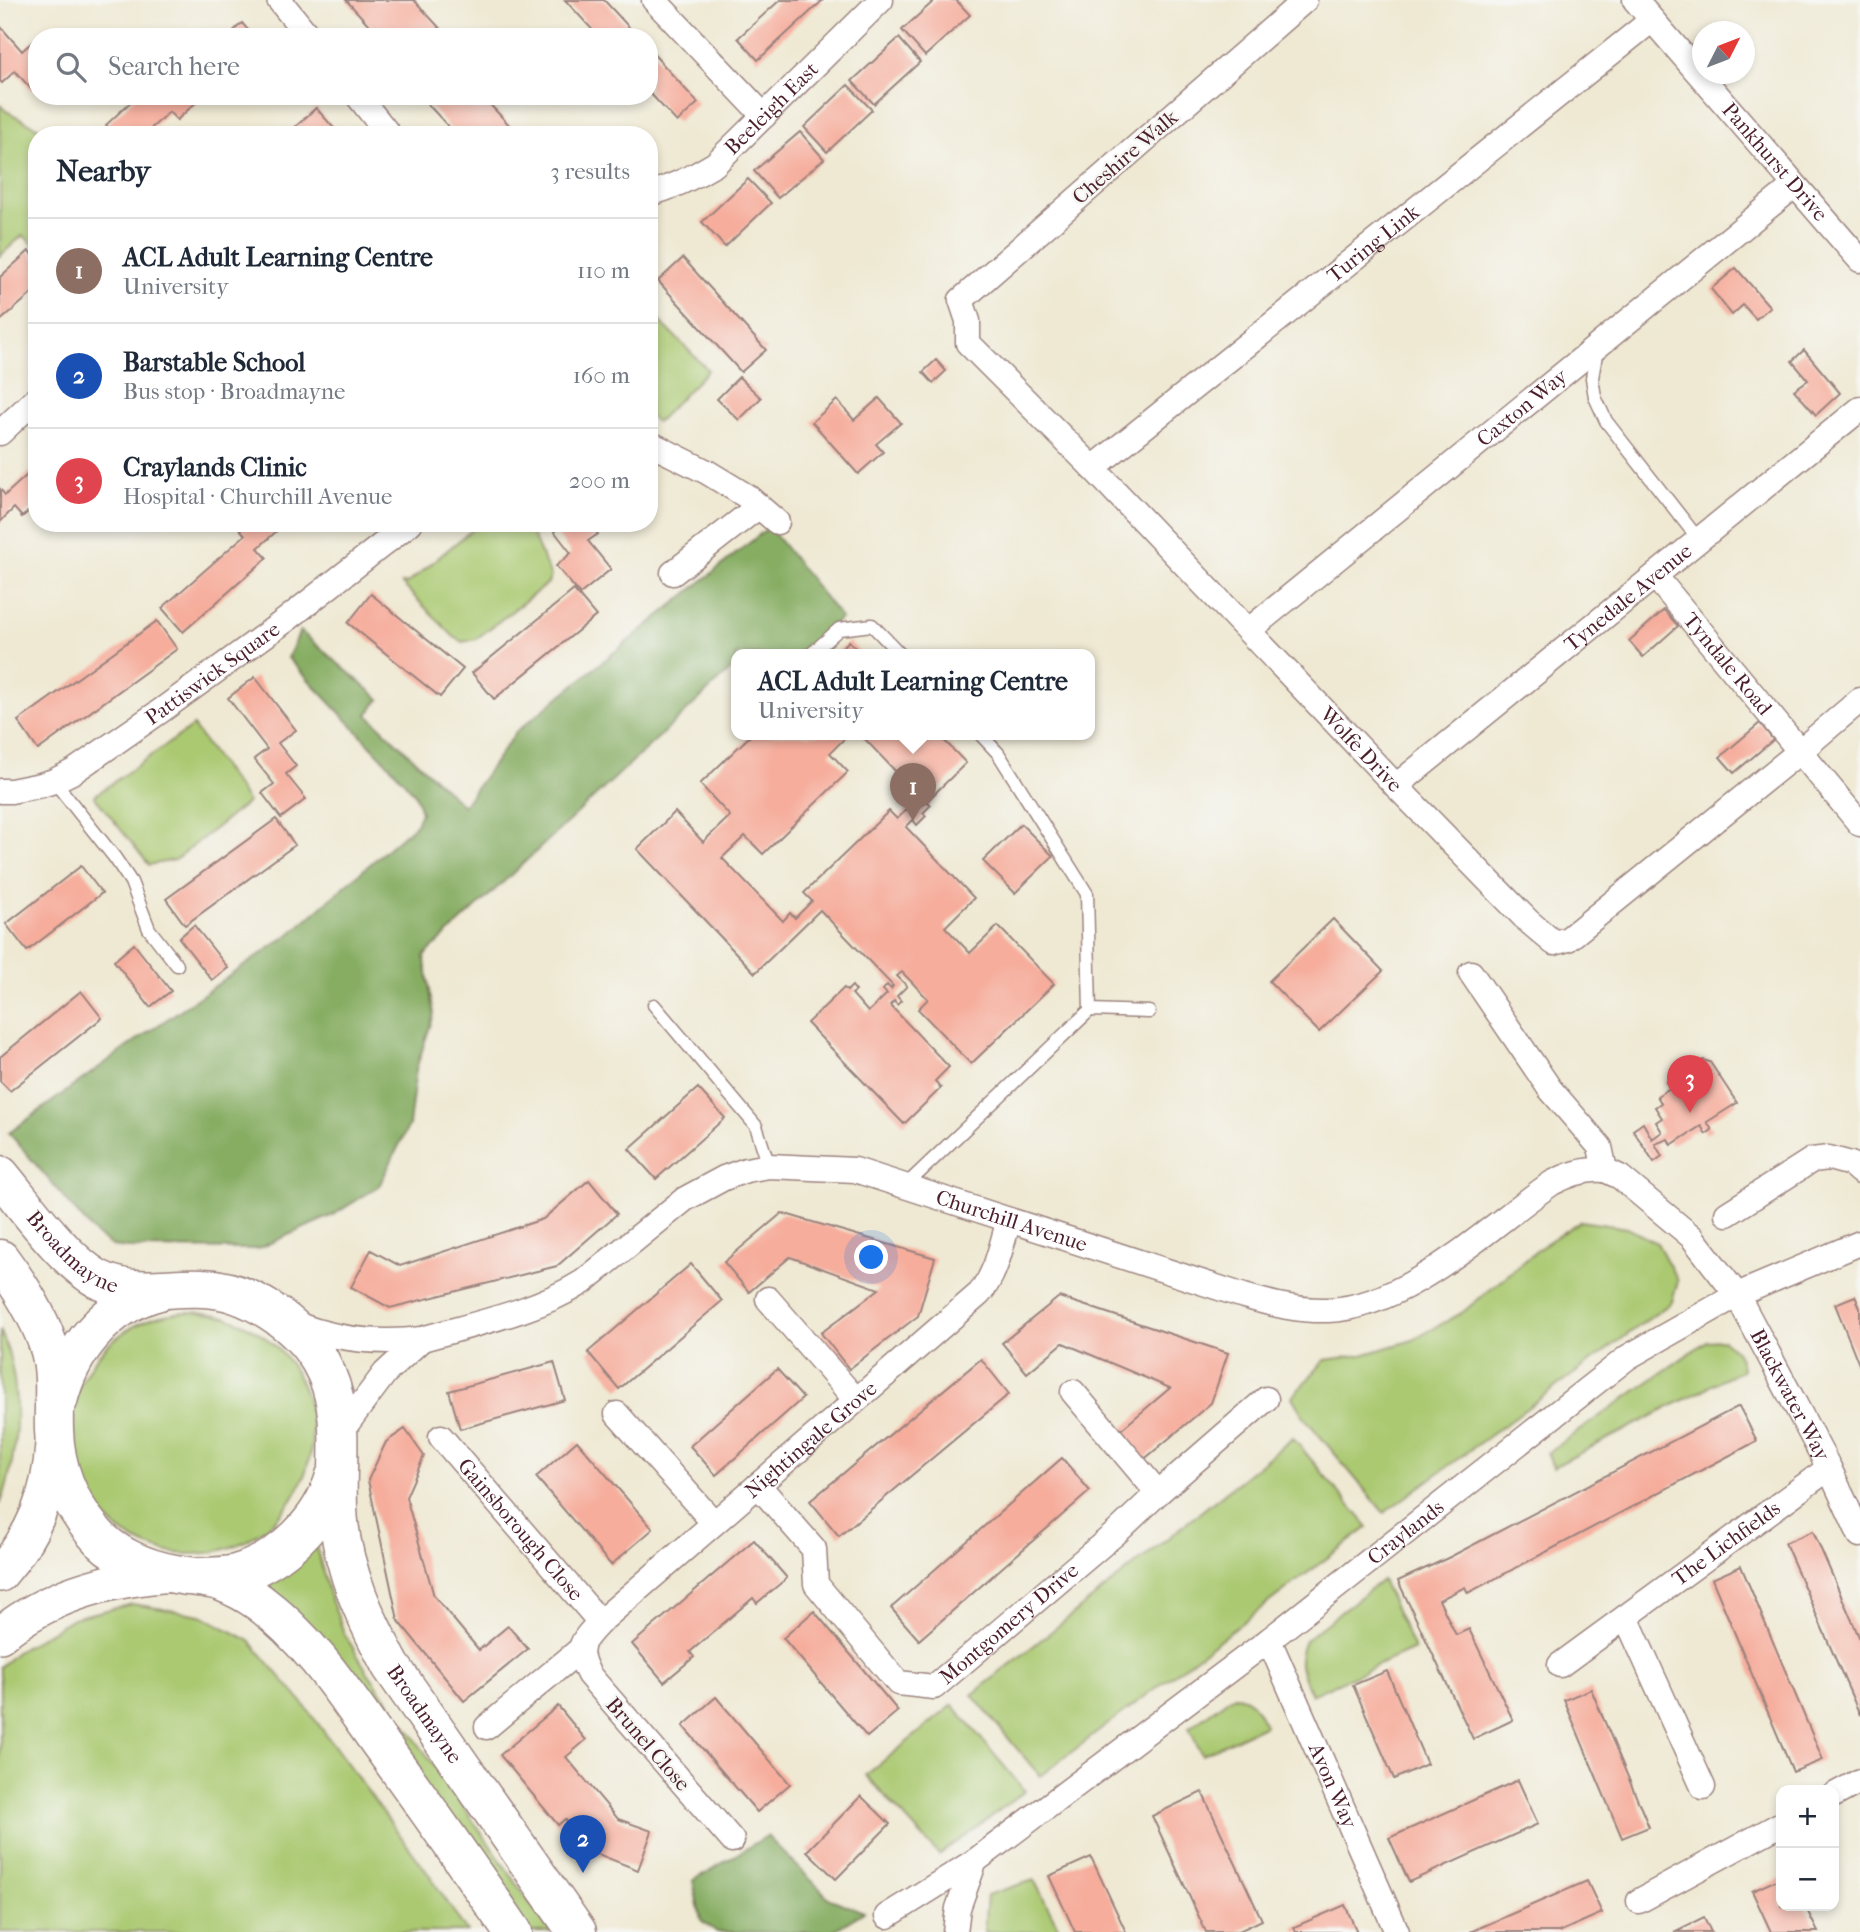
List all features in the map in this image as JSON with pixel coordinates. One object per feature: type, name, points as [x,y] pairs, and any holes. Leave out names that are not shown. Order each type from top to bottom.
[{"type":"main road","name":"Broadmayne","points":[[0,1175],[61,1248],[79,1266],[97,1278],[129,1289],[203,1287],[246,1297],[271,1311],[298,1334],[319,1359],[330,1381],[338,1407],[337,1497],[345,1562],[372,1631],[391,1666],[572,1923]]},
{"type":"main road","name":"Broadmayne","points":[[0,1259],[30,1304],[42,1328],[55,1382],[56,1455],[62,1479],[73,1505],[94,1533],[111,1549],[130,1560],[152,1569],[221,1582],[258,1602],[273,1614],[309,1649],[352,1703],[513,1932]]},
{"type":"main road","name":"Broadmayne","points":[[55,1420],[69,1366],[97,1329],[127,1304],[144,1295],[165,1290]]},
{"type":"main road","points":[[0,1574],[18,1552],[42,1508],[52,1463],[55,1420]]},
{"type":"main road","name":"Broadmayne","points":[[187,1576],[234,1574],[258,1565],[292,1542],[320,1511],[332,1489],[339,1450]]},
{"type":"main road","points":[[0,1635],[30,1613],[94,1586],[125,1579],[187,1576]]},
{"type":"street","points":[[279,0],[302,28]]},
{"type":"street","points":[[654,0],[764,116]]},
{"type":"street","name":"Beeleigh East","points":[[658,191],[670,188],[715,164],[881,0]]},
{"type":"street","name":"Cheshire Walk","points":[[968,321],[961,300],[1305,0]]},
{"type":"street","name":"Pankhurst Drive","points":[[1635,0],[1860,260]]},
{"type":"street","name":"Turing Link","points":[[1093,468],[1652,20]]},
{"type":"street","points":[[365,105],[382,126]]},
{"type":"street","name":"Caxton Way","points":[[1249,630],[1794,186]]},
{"type":"street","name":"Wolfe Drive","points":[[968,321],[968,343],[1093,468],[1396,786],[1528,921],[1554,943],[1568,939],[1799,752]]},
{"type":"street","points":[[0,433],[28,407]]},
{"type":"street","name":"Tynedale Avenue","points":[[1396,786],[1860,409]]},
{"type":"street","points":[[658,448],[707,472],[748,497],[768,514],[673,573]]},
{"type":"street","name":"Pattiswick Square","points":[[0,791],[29,788],[54,781],[74,771],[286,620],[398,532]]},
{"type":"street","name":"Tyndale Road","points":[[1655,576],[1860,824]]},
{"type":"street","points":[[1799,752],[1860,700]]},
{"type":"street","points":[[1471,972],[1550,1088],[1600,1147],[1605,1170]]},
{"type":"street","points":[[1727,1214],[1812,1160],[1829,1158],[1851,1164],[1860,1172]]},
{"type":"street","name":"Churchill Avenue","points":[[271,1311],[293,1323],[329,1336],[380,1342],[422,1339],[545,1302],[567,1292],[606,1265],[685,1199],[724,1178],[769,1166],[855,1170],[1276,1306],[1329,1310],[1388,1295],[1416,1281],[1552,1183],[1573,1173],[1605,1170]]},
{"type":"street","name":"Blackwater Way","points":[[1605,1170],[1620,1177],[1692,1237],[1737,1295],[1829,1468],[1860,1535]]},
{"type":"street","name":"Nightingale Grove","points":[[487,1727],[714,1523],[979,1294],[992,1276],[1009,1220]]},
{"type":"street","name":"Craylands","points":[[887,1916],[975,1861],[1269,1640],[1628,1357],[1737,1295],[1860,1243]]},
{"type":"street","points":[[768,1299],[856,1400]]},
{"type":"street","name":"Churchill Avenue","points":[[339,1450],[385,1373],[422,1339]]},
{"type":"street","points":[[1073,1392],[1158,1493]]},
{"type":"street","name":"Montgomery Drive","points":[[758,1485],[814,1549],[816,1584],[898,1683],[934,1687],[1117,1532],[1266,1399]]},
{"type":"street","points":[[617,1414],[714,1523]]},
{"type":"street","name":"Gainsborough Close","points":[[441,1437],[588,1637]]},
{"type":"street","name":"The Lichfields","points":[[1560,1665],[1829,1468]]},
{"type":"street","points":[[1626,1617],[1703,1787]]},
{"type":"street","name":"Brunel Close","points":[[588,1637],[581,1659],[589,1675],[732,1840]]},
{"type":"street","name":"Avon Way","points":[[1269,1640],[1397,1932]]},
{"type":"street","points":[[1839,1793],[1860,1781]]},
{"type":"street","points":[[1639,1901],[1776,1827]]},
{"type":"street","points":[[955,1932],[958,1908],[975,1861]]},
{"type":"lane","points":[[1598,345],[1592,378],[1595,397],[1606,421],[1699,540]]},
{"type":"lane","points":[[817,649],[839,629],[872,625],[895,649]]},
{"type":"lane","points":[[986,740],[998,753],[1087,894],[1090,1010]]},
{"type":"lane","points":[[54,781],[115,858],[131,882],[149,929],[177,965]]},
{"type":"lane","points":[[654,1005],[756,1126],[769,1166]]},
{"type":"lane","points":[[904,1186],[1090,1010],[1149,1012]]},
{"type":"green space","points":[[0,105],[35,126],[28,126],[28,240],[23,235],[0,256]]},
{"type":"green space","points":[[658,319],[708,370],[658,421]]},
{"type":"green space","points":[[769,527],[841,618],[805,649],[731,649],[731,670],[424,956],[434,1014],[416,1069],[409,1125],[379,1186],[333,1215],[257,1249],[128,1248],[112,1246],[95,1234],[9,1133],[290,934],[416,824],[421,812],[415,794],[288,658],[300,631],[380,699],[367,714],[463,806],[516,732]]},
{"type":"green space","points":[[469,532],[531,532],[551,576],[548,583],[476,639],[463,642],[454,637],[402,584],[408,583]]},
{"type":"green space","points":[[193,726],[248,802],[175,860],[149,865],[94,796]]},
{"type":"green space","points":[[1580,1221],[1627,1228],[1657,1243],[1678,1281],[1672,1302],[1384,1513],[1304,1417],[1292,1397],[1325,1360],[1362,1355],[1413,1340],[1463,1312],[1545,1244]]},
{"type":"green space","points":[[179,1312],[203,1312],[248,1326],[277,1347],[292,1366],[303,1387],[310,1409],[310,1457],[303,1479],[292,1500],[277,1519],[248,1540],[226,1549],[203,1554],[179,1554],[134,1540],[114,1527],[97,1510],[84,1490],[75,1468],[70,1445],[70,1421],[84,1376],[97,1356],[114,1339],[134,1326],[156,1317]]},
{"type":"green space","points":[[0,1330],[13,1371],[16,1417],[12,1463],[0,1505]]},
{"type":"green space","points":[[1723,1340],[1737,1352],[1742,1370],[1553,1467],[1547,1453],[1707,1341]]},
{"type":"green space","points":[[1293,1438],[1368,1527],[1040,1776],[972,1695]]},
{"type":"green space","points":[[316,1546],[329,1594],[345,1635],[367,1671],[550,1932],[520,1932],[262,1584],[290,1568]]},
{"type":"green space","points":[[1382,1580],[1414,1649],[1311,1695],[1300,1668],[1300,1656],[1305,1640]]},
{"type":"green space","points":[[132,1604],[201,1615],[250,1641],[302,1702],[430,1876],[467,1932],[0,1932],[0,1667],[15,1653],[73,1618]]},
{"type":"green space","points":[[1235,1696],[1250,1702],[1265,1725],[1202,1755],[1189,1728]]},
{"type":"green space","points":[[953,1705],[1025,1791],[939,1855],[866,1775]]},
{"type":"green space","points":[[767,1836],[830,1899],[864,1912],[831,1932],[717,1932],[701,1920],[693,1881]]},
{"type":"green space","points":[[1034,1880],[1061,1932],[984,1932],[987,1895]]},
{"type":"building","points":[[346,0],[414,0],[440,28],[372,28]]},
{"type":"building","points":[[565,0],[604,0],[630,28],[591,28]]},
{"type":"building","points":[[780,0],[823,0],[758,60],[738,38]]},
{"type":"building","points":[[935,0],[956,0],[970,15],[925,56],[902,30]]},
{"type":"building","points":[[0,26],[22,51],[28,46],[28,86],[15,71],[2,83]]},
{"type":"building","points":[[899,38],[920,62],[874,104],[852,81]]},
{"type":"building","points":[[658,59],[698,103],[677,122],[658,102]]},
{"type":"building","points":[[848,85],[872,110],[827,152],[804,127]]},
{"type":"building","points":[[127,105],[193,105],[177,120],[169,112],[154,126],[106,125]]},
{"type":"building","points":[[429,105],[490,105],[510,126],[448,126]]},
{"type":"building","points":[[316,108],[332,126],[296,126]]},
{"type":"building","points":[[800,132],[824,159],[778,198],[754,171]]},
{"type":"building","points":[[748,179],[771,203],[725,247],[702,222]]},
{"type":"building","points":[[28,252],[28,297],[0,321],[0,277]]},
{"type":"building","points":[[683,258],[766,350],[741,372],[658,281]]},
{"type":"building","points":[[1736,268],[1770,307],[1756,319],[1743,305],[1732,315],[1711,289]]},
{"type":"building","points":[[1804,350],[1840,393],[1816,415],[1794,390],[1808,380],[1792,361]]},
{"type":"building","points":[[936,360],[946,371],[933,383],[923,372]]},
{"type":"building","points":[[739,377],[761,398],[739,420],[717,399]]},
{"type":"building","points":[[879,398],[901,423],[876,444],[883,452],[858,474],[812,422],[837,400],[854,420]]},
{"type":"building","points":[[28,474],[28,512],[22,517],[14,508],[0,522],[0,489],[5,495]]},
{"type":"building","points":[[242,532],[276,532],[258,548],[267,558],[183,632],[162,608],[245,535]]},
{"type":"building","points":[[555,532],[596,532],[598,534],[588,541],[611,569],[580,594],[556,566],[571,553]]},
{"type":"building","points":[[574,590],[596,616],[494,699],[472,673]]},
{"type":"building","points":[[371,594],[463,669],[440,697],[348,623]]},
{"type":"building","points":[[1664,610],[1678,626],[1643,657],[1629,641]]},
{"type":"building","points":[[157,621],[177,649],[38,750],[18,721]]},
{"type":"building","points":[[849,641],[856,649],[840,649]]},
{"type":"building","points":[[255,677],[296,730],[278,743],[296,766],[286,774],[306,799],[281,818],[262,793],[274,784],[254,759],[267,749],[228,698]]},
{"type":"building","points":[[1760,723],[1773,740],[1734,773],[1720,757]]},
{"type":"building","points":[[746,740],[843,740],[830,753],[848,772],[763,854],[745,836],[722,858],[783,921],[790,913],[795,918],[812,901],[804,893],[889,811],[897,819],[913,803],[911,801],[916,796],[921,798],[866,740],[944,740],[966,763],[927,801],[931,805],[923,813],[926,816],[917,825],[913,820],[906,827],[974,898],[945,927],[970,953],[998,926],[1054,984],[971,1064],[918,1009],[928,999],[902,972],[897,976],[907,986],[897,996],[901,1001],[897,1005],[894,1001],[890,1005],[949,1067],[935,1081],[941,1088],[904,1124],[807,1023],[844,988],[847,991],[852,986],[856,991],[852,994],[868,1012],[887,994],[883,990],[887,985],[891,989],[893,986],[820,910],[755,973],[637,849],[675,812],[703,842],[730,816],[700,784]]},
{"type":"building","points":[[276,819],[295,845],[185,925],[166,899]]},
{"type":"building","points":[[1021,824],[1053,856],[1015,893],[983,861]]},
{"type":"building","points":[[81,866],[102,893],[27,951],[6,924]]},
{"type":"building","points":[[1333,919],[1383,971],[1319,1032],[1269,981]]},
{"type":"building","points":[[194,925],[228,968],[212,980],[179,938]]},
{"type":"building","points":[[134,944],[171,991],[150,1007],[114,961]]},
{"type":"building","points":[[81,991],[102,1018],[10,1091],[0,1081],[0,1057]]},
{"type":"building","points":[[1703,1060],[1710,1062],[1737,1103],[1707,1122],[1712,1130],[1706,1134],[1701,1126],[1671,1145],[1668,1139],[1655,1144],[1662,1156],[1654,1162],[1633,1130],[1643,1123],[1652,1139],[1662,1132],[1656,1122],[1662,1118],[1655,1107],[1661,1103],[1657,1096],[1670,1088],[1666,1082],[1680,1073],[1684,1079],[1697,1071],[1693,1066]]},
{"type":"building","points":[[698,1088],[725,1118],[656,1179],[629,1149]]},
{"type":"building","points":[[589,1180],[617,1214],[557,1266],[390,1308],[351,1287],[371,1250],[400,1266],[543,1219]]},
{"type":"building","points":[[782,1213],[935,1258],[918,1316],[849,1369],[821,1333],[879,1289],[790,1257],[749,1292],[724,1262]]},
{"type":"building","points":[[691,1264],[722,1301],[619,1389],[588,1352]]},
{"type":"building","points":[[1855,1296],[1860,1308],[1860,1367],[1835,1304]]},
{"type":"building","points":[[1059,1297],[1228,1353],[1211,1403],[1141,1462],[1117,1433],[1170,1388],[1063,1343],[1027,1373],[1002,1343]]},
{"type":"building","points":[[981,1359],[1009,1394],[839,1536],[810,1501]]},
{"type":"building","points":[[554,1362],[565,1400],[460,1429],[449,1391]]},
{"type":"building","points":[[777,1369],[803,1398],[716,1475],[690,1446]]},
{"type":"building","points":[[1739,1406],[1757,1441],[1468,1593],[1465,1587],[1439,1600],[1456,1635],[1469,1629],[1513,1720],[1473,1739],[1398,1581],[1450,1557]]},
{"type":"building","points":[[405,1429],[424,1456],[406,1497],[434,1596],[479,1650],[508,1626],[528,1649],[464,1701],[398,1620],[368,1480],[386,1442]]},
{"type":"building","points":[[577,1441],[653,1529],[611,1565],[536,1477]]},
{"type":"building","points":[[1062,1458],[1090,1491],[919,1640],[891,1608]]},
{"type":"building","points":[[1813,1531],[1860,1639],[1860,1715],[1785,1543]]},
{"type":"building","points":[[754,1540],[787,1578],[757,1603],[753,1598],[690,1652],[694,1657],[664,1682],[632,1644]]},
{"type":"building","points":[[1741,1566],[1823,1760],[1793,1772],[1712,1579]]},
{"type":"building","points":[[814,1611],[898,1711],[867,1737],[783,1638]]},
{"type":"building","points":[[1387,1671],[1427,1764],[1394,1779],[1353,1685]]},
{"type":"building","points":[[1591,1689],[1649,1827],[1622,1838],[1564,1700]]},
{"type":"building","points":[[716,1697],[790,1784],[757,1812],[683,1726]]},
{"type":"building","points":[[558,1706],[586,1740],[566,1757],[618,1819],[652,1831],[638,1870],[595,1853],[565,1819],[558,1825],[500,1755]]},
{"type":"building","points":[[1518,1780],[1538,1824],[1409,1882],[1389,1838]]},
{"type":"building","points":[[1202,1792],[1262,1920],[1237,1932],[1206,1932],[1152,1816]]},
{"type":"building","points":[[861,1796],[890,1824],[836,1879],[807,1851]]},
{"type":"building","points":[[1091,1857],[1126,1932],[1075,1932],[1049,1876]]},
{"type":"building","points":[[1776,1880],[1776,1911],[1808,1911],[1818,1932],[1771,1932],[1752,1891]]},
{"type":"building","points":[[1587,1881],[1602,1913],[1559,1932],[1470,1932]]},
{"type":"building","points":[[1345,1905],[1357,1932],[1296,1932],[1294,1927]]},
{"type":"building","points":[[1704,1917],[1711,1932],[1674,1932]]},
{"type":"place","name":"ACL Adult Learning Centre","points":[[913,821]]},
{"type":"place","name":"Craylands Clinic","points":[[1690,1113]]},
{"type":"place","name":"Barstable School","points":[[583,1873]]}]
